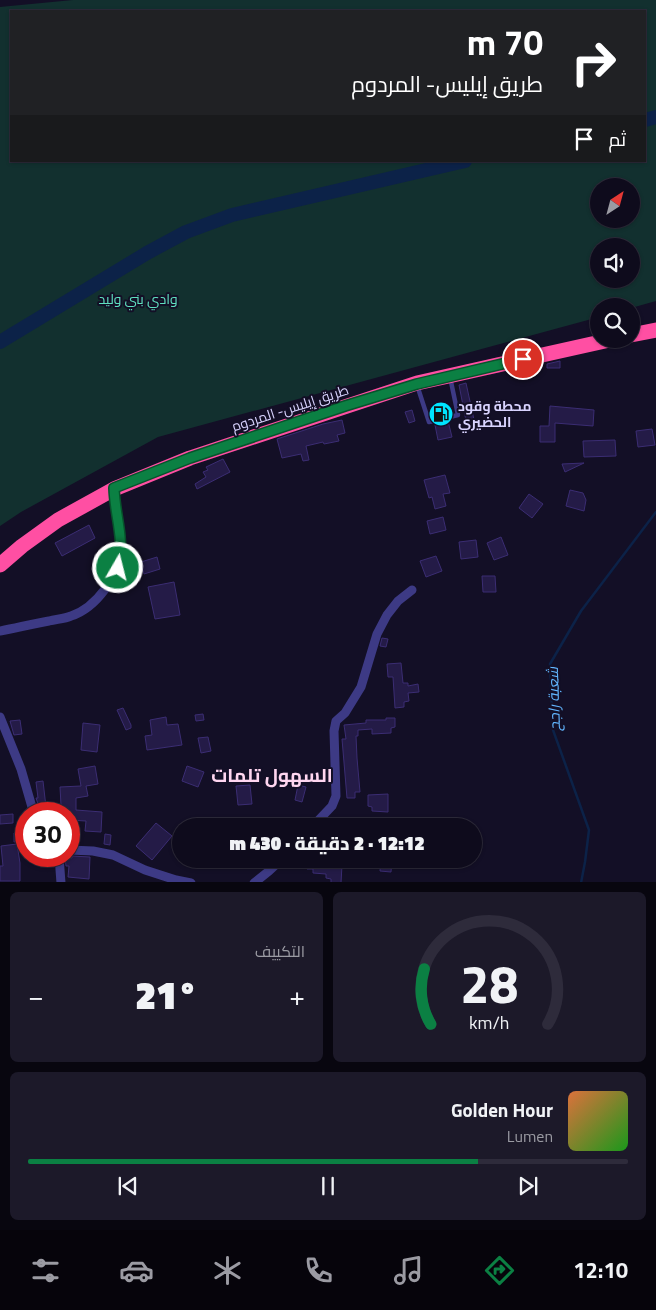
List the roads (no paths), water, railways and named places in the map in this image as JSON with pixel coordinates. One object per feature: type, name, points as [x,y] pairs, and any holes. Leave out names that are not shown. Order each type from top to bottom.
[{"type":"highway","points":[[640,333],[656,330]]},
{"type":"highway","name":"طريق إيليس- المردوم","points":[[0,565],[22,546],[58,520],[114,488],[190,458],[417,384],[590,344]]},
{"type":"street","points":[[0,631],[72,616],[88,607],[110,582],[118,568],[121,555],[120,527],[114,504],[114,488]]},
{"type":"street","points":[[321,818],[332,806],[336,796],[334,731],[336,721],[345,713],[361,686],[377,634],[386,615],[398,601],[412,590]]},
{"type":"street","points":[[0,717],[21,769],[31,802]]},
{"type":"street","points":[[80,850],[113,855],[145,870],[176,881],[191,882]]},
{"type":"street","points":[[60,867],[61,882]]},
{"type":"street","points":[[254,882],[273,868]]},
{"type":"lane","points":[[417,384],[429,422],[458,415],[450,376]]},
{"type":"waterway","name":"وادي بني وليد","points":[[646,120],[656,117]]},
{"type":"waterway","name":"وادي بني وليد","points":[[0,342],[147,253],[186,232],[232,215],[461,162]]},
{"type":"waterway","name":"شعبة راجح","points":[[581,882],[589,830],[553,730],[550,664],[581,611],[656,512]]},
{"type":"place","name":"محطة وقود الحضيري","points":[[441,414]]},
{"type":"district","name":"السهول تلمات","points":[[272,775]]}]
